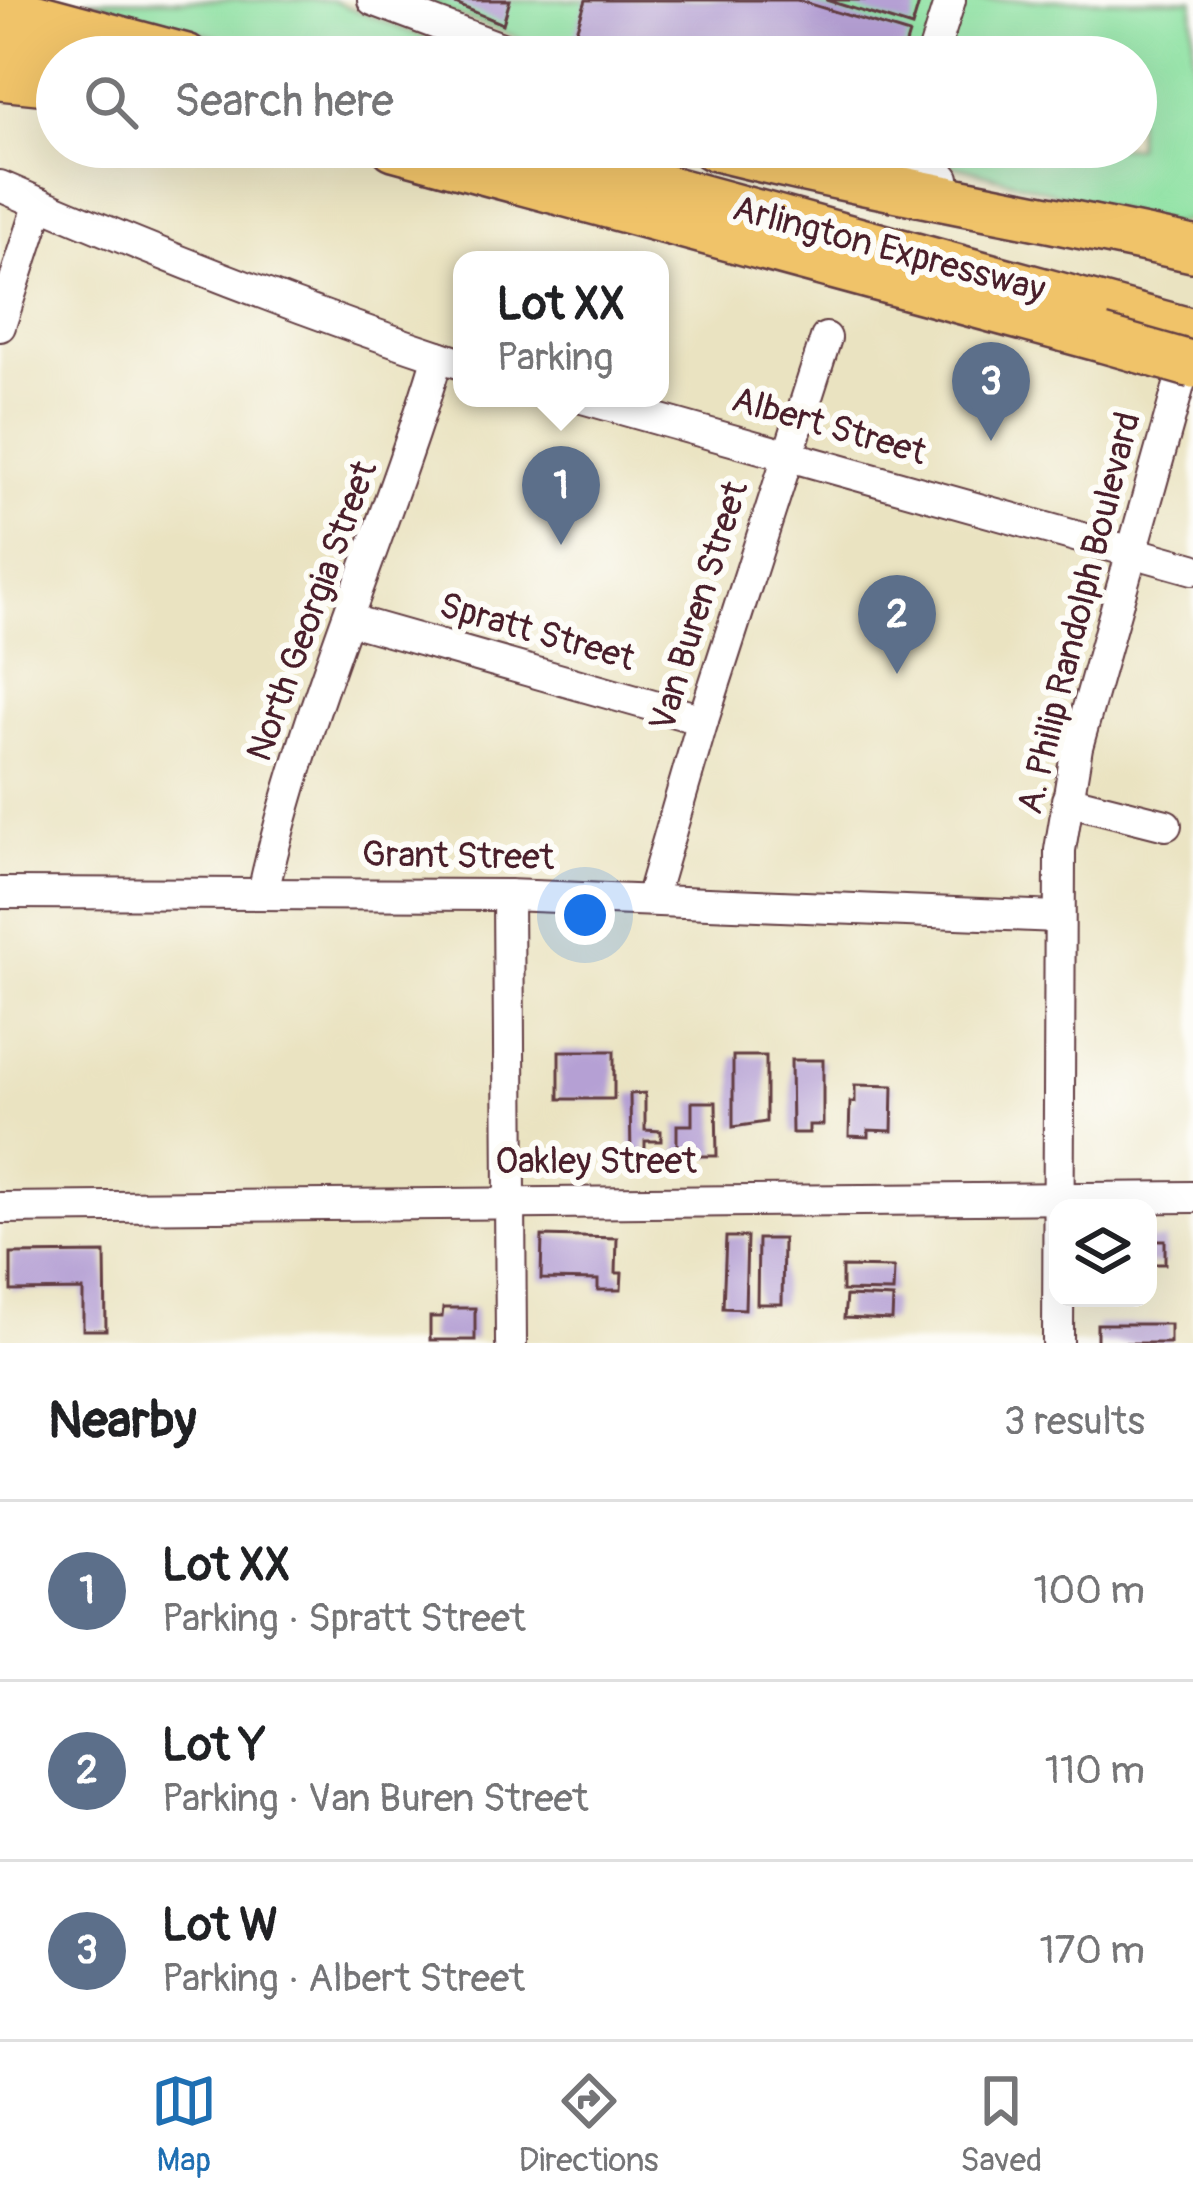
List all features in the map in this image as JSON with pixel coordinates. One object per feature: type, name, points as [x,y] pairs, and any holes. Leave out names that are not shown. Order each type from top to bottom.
[{"type":"highway","points":[[2,3],[52,36]]},
{"type":"highway","points":[[0,40],[36,39]]},
{"type":"highway","points":[[0,77],[36,81]]},
{"type":"highway","name":"Arlington Expressway","points":[[478,168],[1106,324],[1193,335]]},
{"type":"highway","name":"Arlington Expressway","points":[[586,168],[1106,324],[1193,365]]},
{"type":"highway","points":[[793,168],[1193,248]]},
{"type":"street","points":[[373,0],[469,36]]},
{"type":"street","points":[[939,36],[950,0]]},
{"type":"street","points":[[939,168],[1193,248]]},
{"type":"street","points":[[0,186],[212,276],[450,360]]},
{"type":"street","points":[[0,326],[40,203]]},
{"type":"street","name":"A. Philip Randolph Boulevard","points":[[1058,1343],[1060,850],[1077,747],[1193,335]]},
{"type":"street","name":"Van Buren Street","points":[[651,899],[703,720],[826,338]]},
{"type":"street","name":"North Georgia Street","points":[[263,893],[310,724],[406,464],[450,360]]},
{"type":"street","name":"Albert Street","points":[[615,407],[1193,569]]},
{"type":"street","name":"Spratt Street","points":[[350,620],[703,720]]},
{"type":"street","points":[[1067,800],[1166,825]]},
{"type":"street","name":"Grant Street","points":[[0,892],[508,895],[1058,917]]},
{"type":"street","points":[[508,895],[511,1343]]},
{"type":"street","name":"Oakley Street","points":[[0,1208],[1193,1197]]},
{"type":"green space","points":[[86,0],[331,0],[421,36],[213,36]]},
{"type":"green space","points":[[418,0],[1193,0],[1193,219],[1171,225],[964,168],[1157,168],[1157,36],[513,36]]},
{"type":"building","points":[[446,0],[510,0],[503,24]]},
{"type":"building","points":[[586,0],[797,0],[909,34],[908,36],[574,36]]},
{"type":"building","points":[[826,0],[920,0],[912,27]]},
{"type":"building","points":[[559,1051],[614,1051],[614,1099],[559,1099]]},
{"type":"building","points":[[733,1056],[766,1056],[766,1122],[733,1127]]},
{"type":"building","points":[[791,1060],[823,1060],[823,1125],[809,1125],[809,1133],[792,1133]]},
{"type":"building","points":[[855,1085],[893,1086],[892,1131],[868,1130],[868,1137],[849,1136]]},
{"type":"building","points":[[645,1093],[645,1130],[661,1131],[661,1141],[645,1141],[645,1158],[631,1158],[630,1094]]},
{"type":"building","points":[[692,1102],[716,1102],[717,1156],[677,1156],[677,1125],[692,1125]]},
{"type":"building","points":[[542,1236],[617,1238],[616,1273],[622,1273],[621,1290],[598,1290],[598,1280],[541,1279]]},
{"type":"building","points":[[726,1237],[747,1237],[745,1309],[723,1308]]},
{"type":"building","points":[[758,1239],[783,1239],[782,1304],[757,1304]]},
{"type":"building","points":[[1157,1240],[1165,1240],[1165,1264],[1157,1264]]},
{"type":"building","points":[[105,1253],[106,1330],[83,1330],[83,1290],[11,1291],[11,1254]]},
{"type":"building","points":[[842,1267],[894,1268],[893,1292],[842,1291]]},
{"type":"building","points":[[846,1296],[893,1298],[892,1320],[844,1318]]},
{"type":"building","points":[[443,1308],[475,1308],[475,1340],[430,1340],[430,1317],[442,1317]]},
{"type":"building","points":[[1097,1324],[1170,1324],[1170,1343],[1097,1343]]},
{"type":"place","name":"Lot W","points":[[991,441]]},
{"type":"place","name":"Lot XX","points":[[561,545]]},
{"type":"place","name":"Lot Y","points":[[897,674]]}]
